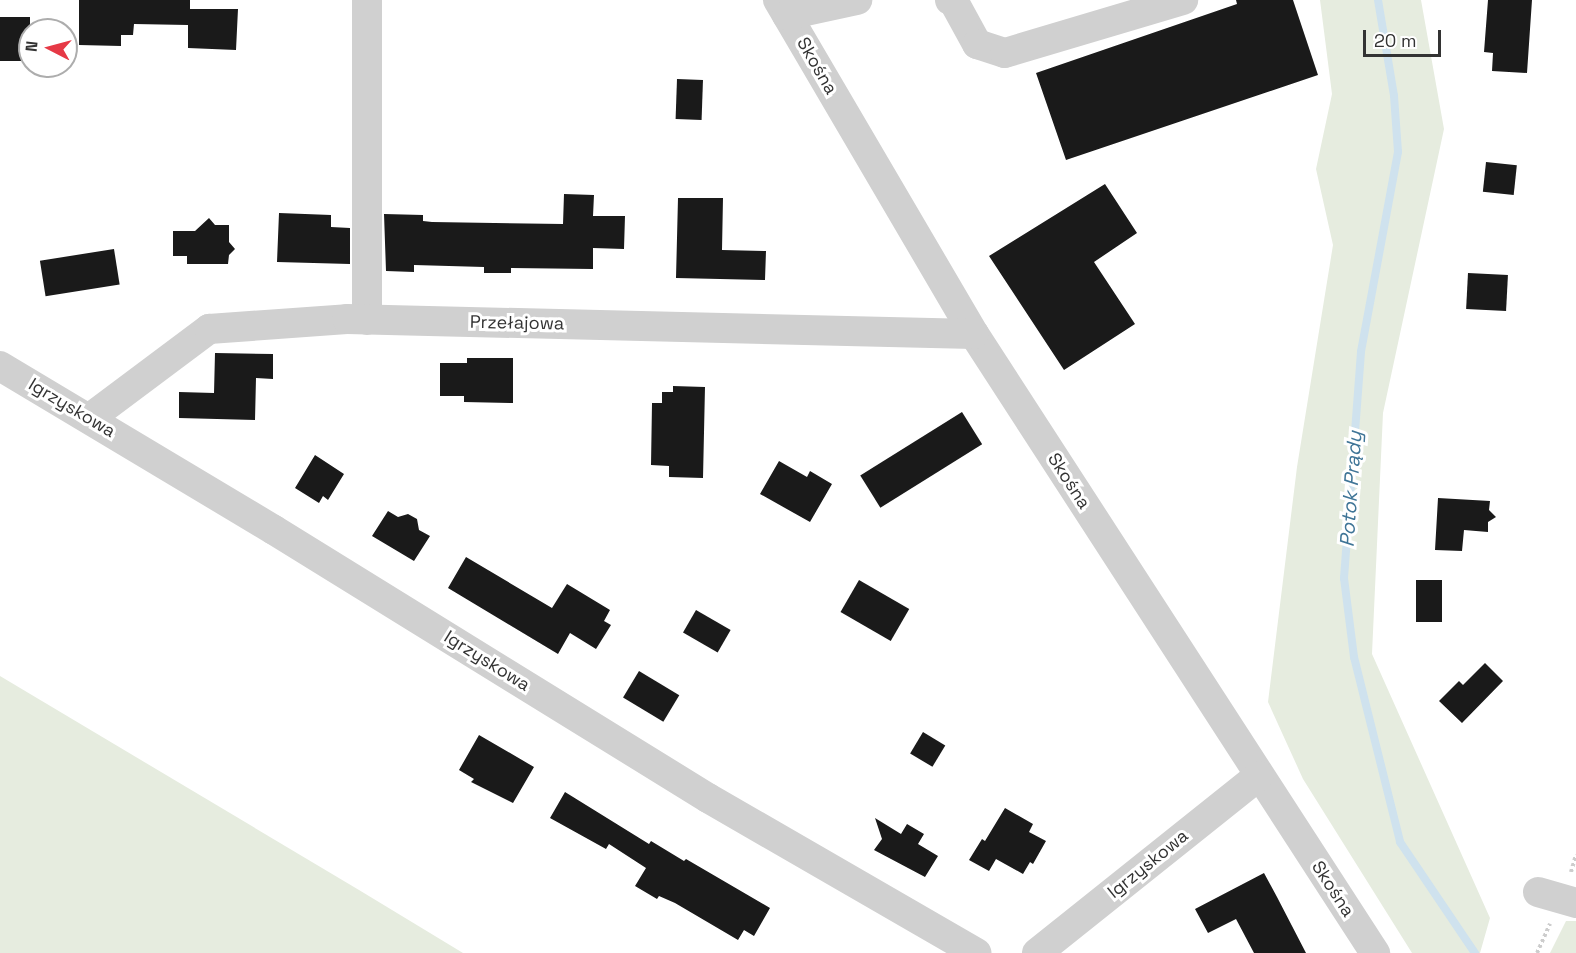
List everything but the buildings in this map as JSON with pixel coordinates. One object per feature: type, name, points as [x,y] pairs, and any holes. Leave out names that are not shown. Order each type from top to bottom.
[{"type":"street","points":[[367,0],[367,320]]},
{"type":"street","points":[[783,8],[856,0]]},
{"type":"street","points":[[950,0],[954,2],[977,44],[1005,53],[1183,0]]},
{"type":"street","name":"Skośna","points":[[783,8],[974,334],[1375,953]]},
{"type":"street","name":"Przełajowa","points":[[90,418],[209,329],[367,320],[974,334]]},
{"type":"street","name":"Igrzyskowa","points":[[0,366],[90,418],[708,798],[976,953]]},
{"type":"street","name":"Igrzyskowa","points":[[1037,953],[1259,776]]},
{"type":"street","points":[[1538,892],[1576,903]]},
{"type":"shaded area","points":[[1320,0],[1421,0],[1444,129],[1383,413],[1372,654],[1490,918],[1480,953],[1412,953],[1303,779],[1268,702],[1297,467],[1333,245],[1316,169],[1332,94]]},
{"type":"shaded area","points":[[0,676],[359,890],[463,953],[0,953]]},
{"type":"shaded area","points":[[1566,921],[1576,921],[1576,953],[1550,953]]},
{"type":"waterway","name":"Potok Prądy","points":[[1378,0],[1394,96],[1398,152],[1361,352],[1344,578],[1354,657],[1400,842],[1475,953]]}]
